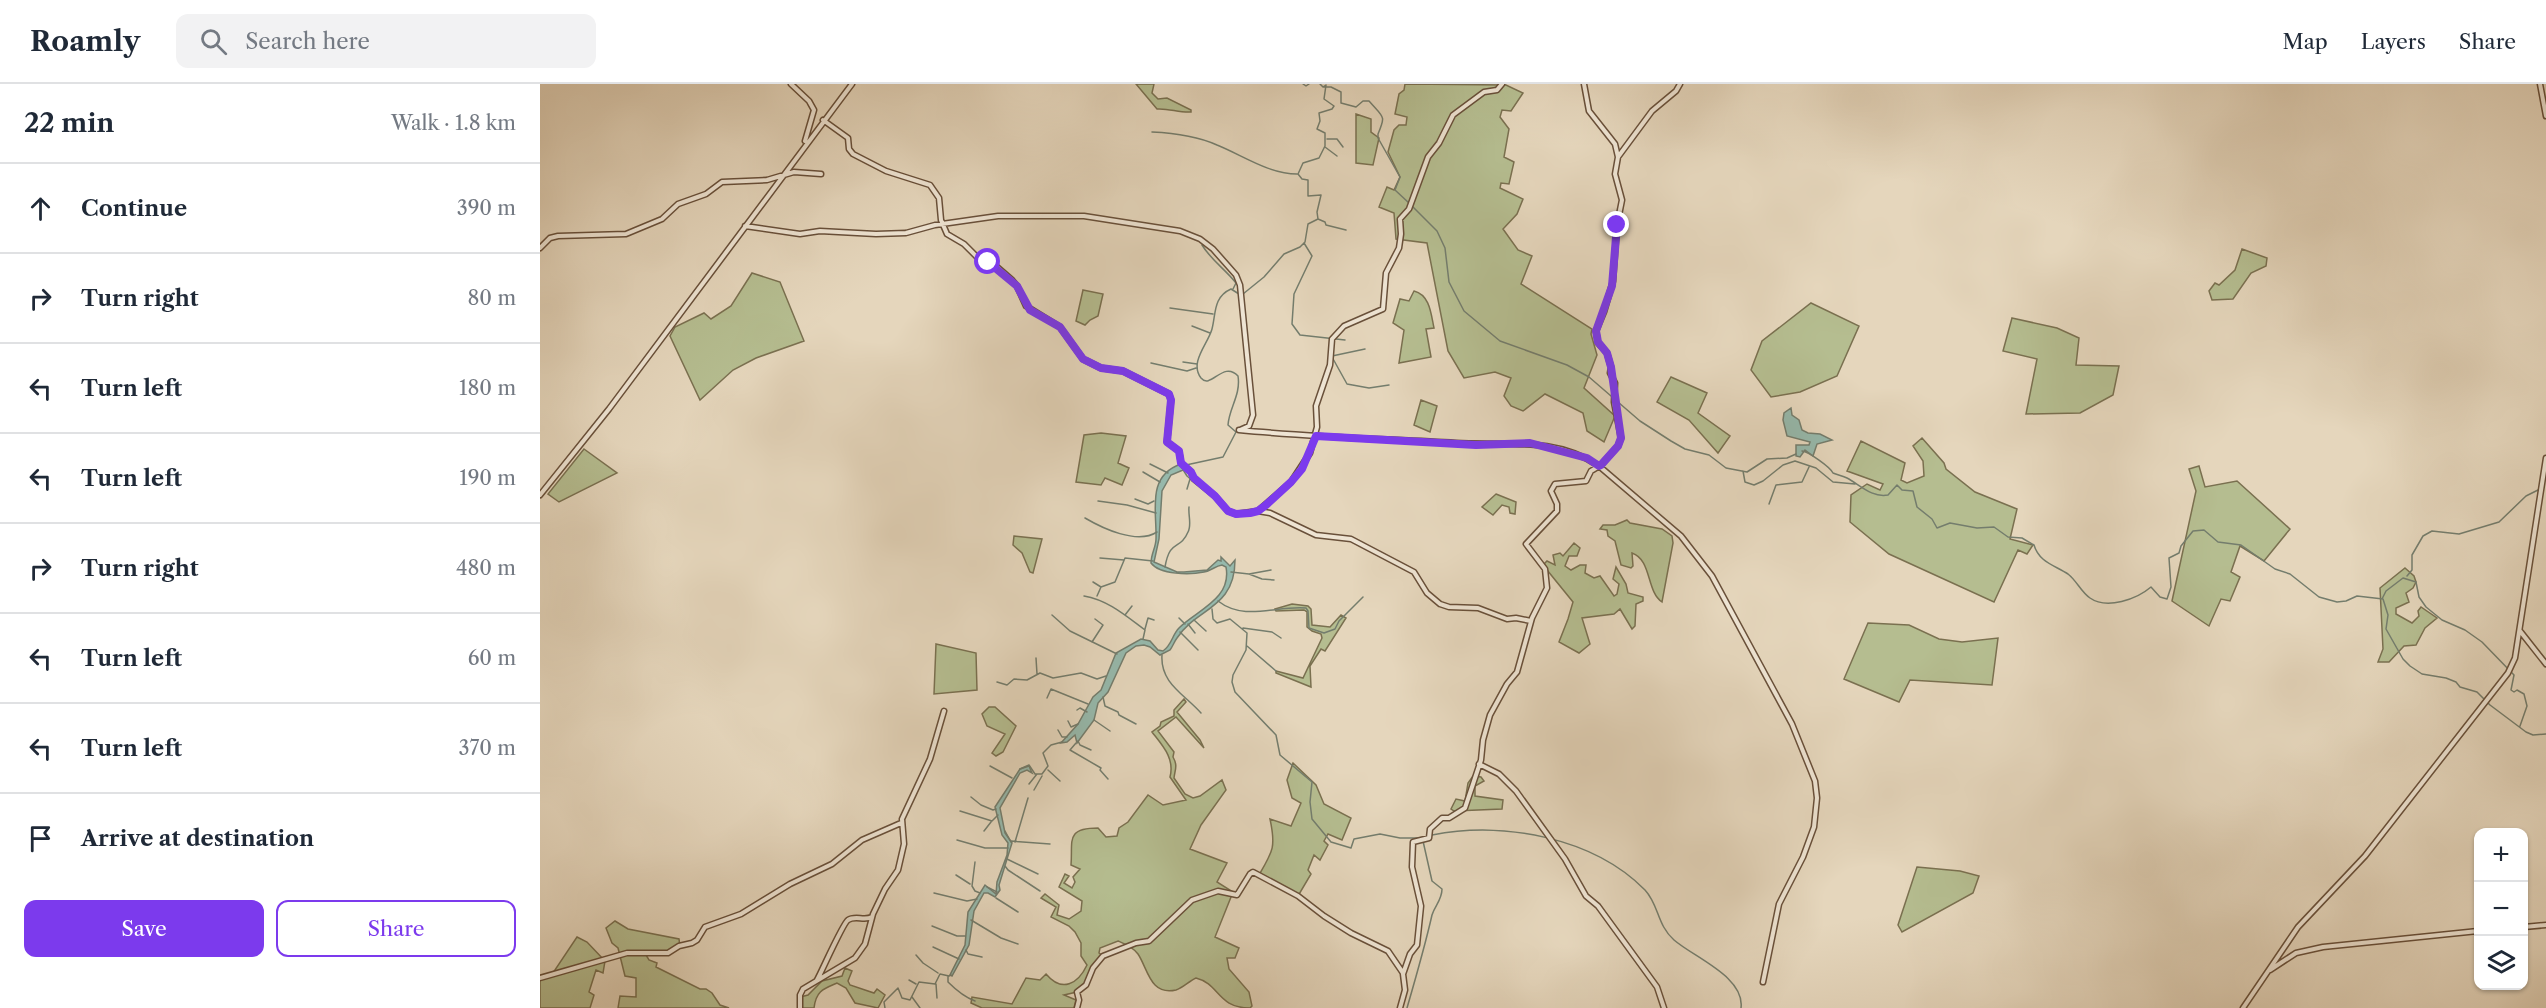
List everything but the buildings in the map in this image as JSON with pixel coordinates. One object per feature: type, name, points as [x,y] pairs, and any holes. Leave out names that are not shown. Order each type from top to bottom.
[{"type":"street","points":[[791,84],[809,101],[814,110],[803,148]]},
{"type":"street","points":[[540,495],[609,409],[852,84]]},
{"type":"street","points":[[1258,511],[1278,496],[1302,469],[1316,436],[1316,406],[1330,365],[1331,342],[1344,326],[1383,309],[1386,273],[1399,248],[1400,219],[1409,209],[1428,157],[1458,110],[1484,92],[1497,90],[1502,84]]},
{"type":"street","points":[[1400,1008],[1406,990],[1404,974],[1410,954],[1417,945],[1420,906],[1412,867],[1413,842],[1429,838],[1431,829],[1442,818],[1449,818],[1465,808],[1479,764],[1490,715],[1518,668],[1531,621],[1547,588],[1545,569],[1526,544],[1557,511],[1557,504],[1551,491],[1555,484],[1586,481],[1591,471],[1618,446],[1621,438],[1611,367],[1607,353],[1598,342],[1596,331],[1613,281],[1617,225],[1622,200],[1615,174],[1618,157],[1615,144],[1589,111],[1584,84]]},
{"type":"street","points":[[1618,157],[1652,111],[1676,91],[1680,84]]},
{"type":"street","points":[[2540,84],[2546,116]]},
{"type":"street","points":[[823,120],[848,138],[849,149],[853,154],[886,171],[930,185],[939,198],[942,225],[947,234],[964,244],[980,259],[997,267],[1012,280],[1026,306],[1060,327],[1083,359],[1101,368],[1123,371],[1169,394],[1171,400],[1167,442],[1181,453],[1181,463],[1194,478],[1228,511],[1236,514],[1258,511],[1270,513],[1316,535],[1345,537],[1373,549],[1390,561],[1414,572],[1427,593],[1440,604],[1449,607],[1478,608],[1507,619],[1531,621]]},
{"type":"street","points":[[540,248],[550,238],[558,236],[626,234],[662,219],[678,204],[706,194],[722,182],[758,181],[794,172],[821,174]]},
{"type":"street","points":[[745,226],[800,234],[820,231],[876,234],[906,233],[998,216],[1084,216],[1180,231],[1200,239],[1213,249],[1236,275],[1240,285],[1253,415],[1249,426],[1239,430],[1476,445],[1530,443],[1587,458],[1599,466],[1681,536],[1713,576],[1792,724],[1815,781],[1817,798],[1815,826],[1803,857],[1779,904],[1763,982]]},
{"type":"street","points":[[2243,1008],[2298,927],[2365,856],[2508,673],[2515,658],[2520,631],[2546,458]]},
{"type":"street","points":[[2520,631],[2546,664]]},
{"type":"street","points":[[800,1008],[801,992],[858,954],[865,944],[872,916],[898,870],[904,844],[901,822],[905,808],[930,759],[944,711]]},
{"type":"street","points":[[1479,764],[1499,774],[1516,791],[1565,859],[1586,896],[1598,906],[1658,987],[1664,1008]]},
{"type":"street","points":[[540,978],[627,953],[668,953],[679,946],[692,943],[697,940],[705,927],[743,912],[790,884],[832,864],[866,838],[901,822]]},
{"type":"street","points":[[1077,1008],[1079,1000],[1077,992],[1086,985],[1093,968],[1103,956],[1136,943],[1149,941],[1197,897],[1218,891],[1237,895],[1250,874],[1253,873],[1298,896],[1351,933],[1388,951],[1404,974]]},
{"type":"street","points":[[817,980],[834,948],[837,936],[847,921],[850,919],[866,920],[872,916]]},
{"type":"street","points":[[2528,927],[2546,925]]},
{"type":"street","points":[[2268,972],[2296,953],[2323,947],[2474,931]]},
{"type":"shaded area","points":[[1136,84],[1154,84],[1152,93],[1158,99],[1167,98],[1191,112],[1157,109]]},
{"type":"shaded area","points":[[1405,84],[1506,85],[1523,93],[1511,111],[1502,110],[1500,117],[1509,129],[1504,157],[1514,162],[1509,184],[1501,183],[1500,188],[1523,199],[1517,214],[1503,229],[1518,250],[1532,256],[1521,284],[1592,329],[1591,334],[1597,355],[1584,388],[1615,416],[1604,442],[1587,431],[1583,413],[1545,394],[1523,411],[1511,406],[1504,396],[1511,378],[1495,372],[1464,378],[1448,351],[1427,243],[1396,239],[1394,213],[1379,207],[1387,187],[1394,190],[1400,177],[1388,152],[1394,130],[1399,125],[1406,125],[1407,117],[1395,114],[1399,94],[1404,90]]},
{"type":"shaded area","points":[[1356,114],[1371,119],[1371,132],[1379,138],[1373,165],[1356,163]]},
{"type":"shaded area","points":[[2242,249],[2267,258],[2266,266],[2251,273],[2233,299],[2212,300],[2209,291],[2215,283],[2219,285],[2235,270]]},
{"type":"shaded area","points":[[752,273],[780,282],[804,341],[756,358],[733,370],[700,400],[670,336],[675,327],[704,313],[711,319],[731,306]]},
{"type":"shaded area","points":[[1083,290],[1103,294],[1098,316],[1085,325],[1076,321]]},
{"type":"shaded area","points":[[1414,291],[1423,296],[1431,311],[1434,328],[1426,329],[1431,357],[1399,363],[1404,330],[1393,323],[1400,299],[1409,301]]},
{"type":"shaded area","points":[[1811,303],[1859,326],[1837,376],[1800,392],[1771,397],[1751,370],[1762,341]]},
{"type":"shaded area","points":[[2012,318],[2057,328],[2079,338],[2076,365],[2119,366],[2113,395],[2080,413],[2026,414],[2037,359],[2003,351]]},
{"type":"shaded area","points":[[1671,377],[1707,393],[1698,413],[1730,436],[1718,453],[1689,420],[1657,402]]},
{"type":"shaded area","points":[[1421,400],[1437,406],[1430,432],[1414,425]]},
{"type":"shaded area","points":[[1791,408],[1792,415],[1799,420],[1802,430],[1820,434],[1832,440],[1817,444],[1813,456],[1805,450],[1800,457],[1796,456],[1796,445],[1809,445],[1810,442],[1787,436],[1783,420],[1784,413]]},
{"type":"shaded area","points":[[1101,433],[1126,436],[1118,463],[1129,468],[1122,485],[1105,478],[1101,485],[1076,482],[1084,435]]},
{"type":"shaded area","points":[[1922,438],[1944,463],[1946,469],[1975,492],[2017,509],[2010,539],[2033,545],[2027,554],[2018,550],[1994,602],[1889,554],[1850,522],[1851,495],[1867,484],[1880,490],[1883,484],[1847,471],[1861,441],[1905,463],[1901,480],[1907,483],[1924,476],[1923,461],[1913,446]]},
{"type":"shaded area","points":[[584,449],[617,473],[559,502],[548,494]]},
{"type":"shaded area","points":[[1181,464],[1183,470],[1171,475],[1162,491],[1159,539],[1154,562],[1177,572],[1184,572],[1207,570],[1218,560],[1221,561],[1221,557],[1230,566],[1235,560],[1229,589],[1213,606],[1185,628],[1170,650],[1160,655],[1144,645],[1136,646],[1126,653],[1108,692],[1098,703],[1094,720],[1077,743],[1075,735],[1067,742],[1061,743],[1078,724],[1093,697],[1101,690],[1116,653],[1141,639],[1150,641],[1158,650],[1163,651],[1179,628],[1212,603],[1224,587],[1226,567],[1222,565],[1206,571],[1198,573],[1183,574],[1161,570],[1151,563],[1156,542],[1155,506],[1158,486],[1162,477]]},
{"type":"shaded area","points":[[2199,466],[2205,487],[2237,481],[2290,529],[2264,561],[2240,546],[2231,572],[2240,577],[2230,601],[2221,599],[2209,626],[2172,601],[2196,491],[2189,469]]},
{"type":"shaded area","points":[[1496,494],[1516,502],[1515,514],[1510,513],[1509,507],[1502,505],[1493,515],[1482,507]]},
{"type":"shaded area","points":[[1627,520],[1630,523],[1662,529],[1672,536],[1673,543],[1662,602],[1653,591],[1643,562],[1632,553],[1633,566],[1631,568],[1621,565],[1615,541],[1608,536],[1607,530],[1600,529],[1603,525],[1615,525]]},
{"type":"shaded area","points":[[1014,536],[1042,539],[1033,573],[1030,572],[1022,553],[1013,545]]},
{"type":"shaded area","points":[[1574,543],[1580,548],[1577,556],[1569,556],[1565,566],[1571,570],[1580,565],[1586,565],[1585,573],[1594,578],[1600,576],[1614,596],[1617,594],[1619,584],[1613,579],[1616,567],[1626,584],[1628,593],[1643,597],[1643,601],[1636,604],[1635,626],[1632,629],[1620,609],[1614,614],[1582,618],[1590,644],[1579,653],[1559,642],[1573,602],[1543,565],[1547,561],[1555,565],[1553,555],[1560,553],[1563,556]]},
{"type":"shaded area","points":[[2405,568],[2414,576],[2416,582],[2413,588],[2406,593],[2409,602],[2396,608],[2396,614],[2412,623],[2419,616],[2418,611],[2421,607],[2437,618],[2425,628],[2416,645],[2404,646],[2389,662],[2378,662],[2383,649],[2380,588]]},
{"type":"shaded area","points":[[1292,604],[1308,606],[1311,609],[1312,625],[1330,627],[1341,615],[1346,618],[1325,651],[1321,649],[1310,666],[1311,687],[1276,673],[1276,671],[1303,678],[1322,638],[1321,634],[1307,627],[1307,612],[1304,610],[1276,611],[1275,609]]},
{"type":"shaded area","points":[[1868,623],[1909,625],[1939,639],[1962,642],[1998,638],[1992,685],[1910,680],[1899,702],[1844,679]]},
{"type":"shaded area","points":[[936,644],[976,653],[977,690],[934,694]]},
{"type":"shaded area","points":[[1184,699],[1186,702],[1177,712],[1204,748],[1176,717],[1158,731],[1174,752],[1176,765],[1174,778],[1185,794],[1193,798],[1200,796],[1222,780],[1226,790],[1201,825],[1190,849],[1227,863],[1217,882],[1233,892],[1215,937],[1239,948],[1235,958],[1227,958],[1229,969],[1249,992],[1252,1006],[1250,1008],[1239,1007],[1231,1004],[1210,985],[1196,978],[1176,990],[1160,989],[1151,980],[1136,952],[1118,941],[1100,948],[1099,953],[1103,956],[1081,991],[1064,995],[1076,1000],[1074,1008],[982,1008],[971,1003],[972,997],[1012,1004],[1026,978],[1040,980],[1046,974],[1052,980],[1064,985],[1074,981],[1083,972],[1087,965],[1081,956],[1081,943],[1075,932],[1069,926],[1051,917],[1056,907],[1041,898],[1045,894],[1059,905],[1057,915],[1069,919],[1081,911],[1082,901],[1059,887],[1065,874],[1069,876],[1064,883],[1072,888],[1075,882],[1073,877],[1080,869],[1071,865],[1075,833],[1080,830],[1098,828],[1106,837],[1117,836],[1119,828],[1128,822],[1148,795],[1163,805],[1186,800],[1170,777],[1169,758],[1152,732],[1160,726],[1161,722],[1174,716],[1174,710]]},
{"type":"shaded area","points":[[989,707],[995,707],[1016,726],[1003,752],[996,756],[992,753],[1005,734],[987,726],[982,714]]},
{"type":"shaded area","points":[[1293,763],[1316,785],[1324,804],[1351,818],[1342,840],[1328,834],[1324,841],[1328,845],[1320,860],[1314,855],[1308,870],[1311,874],[1298,896],[1259,875],[1273,843],[1270,819],[1291,826],[1301,803],[1292,798],[1287,780]]},
{"type":"shaded area","points":[[1029,766],[1032,773],[1027,770],[1020,773],[1000,808],[1005,833],[1012,843],[999,885],[1000,890],[995,897],[984,893],[974,911],[969,945],[952,976],[950,975],[965,945],[968,912],[985,885],[996,894],[997,882],[1007,855],[1008,843],[1002,835],[995,807],[1020,769]]},
{"type":"shaded area","points":[[1473,776],[1481,777],[1484,781],[1475,786],[1475,796],[1503,800],[1502,809],[1454,811],[1451,809],[1456,799],[1465,801],[1468,783]]},
{"type":"shaded area","points":[[1917,867],[1960,871],[1979,876],[1973,893],[1902,932],[1898,925]]},
{"type":"shaded area","points":[[615,921],[628,929],[679,939],[680,947],[674,951],[646,955],[649,960],[657,963],[656,967],[700,989],[706,989],[712,993],[720,1005],[729,1008],[618,1008],[620,996],[636,997],[636,978],[625,976],[618,948],[612,943],[606,928]]},
{"type":"shaded area","points":[[577,937],[587,942],[605,961],[603,973],[596,970],[589,992],[594,995],[590,1008],[540,1008],[540,979],[553,973]]},
{"type":"shaded area","points":[[845,968],[852,971],[848,981],[850,985],[874,993],[877,989],[885,995],[878,1008],[855,1003],[846,988],[837,983],[821,991],[816,998],[814,1008],[800,1008],[800,997],[808,995],[822,981],[842,976]]},
{"type":"waterway","points":[[1303,84],[1306,86],[1309,84]]},
{"type":"waterway","points":[[1243,294],[1264,277],[1284,254],[1300,247],[1305,242],[1308,224],[1318,219],[1317,212],[1321,195],[1308,196],[1308,180],[1302,179],[1298,174],[1303,163],[1319,158],[1325,146],[1325,133],[1317,129],[1320,121],[1319,113],[1332,109],[1334,106],[1324,99],[1326,85],[1323,87],[1320,84]]},
{"type":"waterway","points":[[1323,87],[1331,87],[1341,92],[1341,103],[1356,107],[1363,101],[1369,101],[1381,114],[1383,120],[1378,138],[1400,177],[1395,190],[1409,203]]},
{"type":"waterway","points":[[1152,132],[1202,139],[1276,171],[1297,174]]},
{"type":"waterway","points":[[1327,139],[1337,139],[1343,147]]},
{"type":"waterway","points":[[1325,147],[1337,156]]},
{"type":"waterway","points":[[1412,206],[1437,231],[1445,248],[1449,282],[1464,311],[1500,341],[1567,365],[1589,377],[1640,421],[1685,449],[1709,455],[1726,468],[1747,472],[1767,459],[1787,458],[1796,454]]},
{"type":"waterway","points":[[1318,219],[1326,225],[1346,230]]},
{"type":"waterway","points":[[1304,243],[1312,256],[1294,294],[1292,324],[1300,335],[1345,340]]},
{"type":"waterway","points":[[1202,245],[1236,283],[1233,289]]},
{"type":"waterway","points":[[1186,465],[1223,457],[1236,432],[1228,425],[1238,389],[1238,376],[1227,371],[1205,381],[1201,378],[1197,366],[1200,353],[1212,329],[1218,301],[1225,292],[1231,289],[1239,294]]},
{"type":"waterway","points":[[1170,308],[1213,314]]},
{"type":"waterway","points":[[1192,326],[1210,333]]},
{"type":"waterway","points":[[1332,356],[1365,349]]},
{"type":"waterway","points":[[1332,357],[1347,384],[1369,388],[1389,385]]},
{"type":"waterway","points":[[1183,362],[1197,364]]},
{"type":"waterway","points":[[1151,363],[1187,371],[1196,368]]},
{"type":"waterway","points":[[1802,451],[1819,460],[1833,473],[1847,478],[1871,493],[1888,495],[1897,485],[1902,490],[1913,491],[1917,507],[1932,519],[1937,528],[1950,523],[1977,528],[1994,527],[2008,537],[2022,538],[2034,545],[2043,559],[2068,574],[2087,596],[2105,603],[2122,602],[2151,587],[2160,597],[2167,599],[2171,587],[2169,558],[2179,553],[2181,546],[2193,531],[2204,530],[2218,542],[2241,545],[2275,569],[2290,574],[2319,597],[2337,602],[2357,596],[2383,599],[2388,615],[2386,629],[2403,659],[2410,666],[2422,674],[2446,678],[2456,682],[2460,687],[2477,692],[2490,705],[2526,732],[2533,735],[2546,734]]},
{"type":"waterway","points":[[1743,471],[1745,482],[1754,485],[1763,481],[1783,465],[1795,461],[1816,468],[1833,482],[1855,484]]},
{"type":"waterway","points":[[1150,464],[1168,473]]},
{"type":"waterway","points":[[1769,504],[1776,485],[1802,482],[1809,467]]},
{"type":"waterway","points":[[1182,468],[1194,482]]},
{"type":"waterway","points":[[1143,472],[1160,482]]},
{"type":"waterway","points":[[1187,489],[1190,479]]},
{"type":"waterway","points":[[2407,576],[2412,570],[2412,555],[2423,536],[2432,531],[2459,534],[2499,522],[2526,496],[2540,489]]},
{"type":"waterway","points":[[1135,499],[1148,504],[1154,501]]},
{"type":"waterway","points":[[1098,501],[1127,505],[1156,513]]},
{"type":"waterway","points":[[1165,567],[1172,548],[1185,538],[1189,529],[1189,507]]},
{"type":"waterway","points":[[1085,518],[1110,530],[1130,536],[1149,536],[1157,532]]},
{"type":"waterway","points":[[1100,558],[1124,560]]},
{"type":"waterway","points":[[1097,596],[1101,587],[1115,582],[1125,558],[1153,561]]},
{"type":"waterway","points":[[1231,572],[1249,574],[1271,570]]},
{"type":"waterway","points":[[1249,574],[1262,579],[1274,580]]},
{"type":"waterway","points":[[2382,599],[2386,591],[2403,578],[2416,582],[2419,597],[2426,607],[2442,620],[2465,630],[2482,642],[2514,675],[2511,690],[2524,694],[2527,706],[2520,726]]},
{"type":"waterway","points":[[1093,582],[1101,587]]},
{"type":"waterway","points":[[1084,596],[1109,605],[1131,619],[1145,630],[1143,639]]},
{"type":"waterway","points":[[1218,601],[1239,611],[1250,612],[1306,608],[1309,628],[1324,633],[1335,629],[1339,621],[1363,597]]},
{"type":"waterway","points":[[1125,615],[1132,606]]},
{"type":"waterway","points":[[1212,609],[1213,619],[1217,623],[1230,619],[1247,633],[1246,650],[1233,675],[1232,682],[1235,692],[1276,735],[1280,755],[1312,782],[1310,802],[1312,819],[1331,842],[1351,848],[1354,839],[1380,834],[1400,838],[1420,838]]},
{"type":"waterway","points":[[1052,615],[1070,631],[1117,654]]},
{"type":"waterway","points":[[1145,629],[1148,618],[1154,620]]},
{"type":"waterway","points":[[1179,618],[1185,624]]},
{"type":"waterway","points":[[1092,642],[1103,625],[1095,619]]},
{"type":"waterway","points":[[1194,620],[1206,631]]},
{"type":"waterway","points":[[1188,624],[1195,633]]},
{"type":"waterway","points":[[1243,628],[1272,632],[1281,638]]},
{"type":"waterway","points":[[1180,632],[1198,650]]},
{"type":"waterway","points":[[1247,646],[1276,671]]},
{"type":"waterway","points":[[1162,655],[1162,665],[1169,681],[1201,713]]},
{"type":"waterway","points":[[1036,658],[1037,674]]},
{"type":"waterway","points":[[997,682],[1007,685],[1014,679],[1027,680],[1040,673],[1053,678],[1081,673],[1097,679],[1106,676]]},
{"type":"waterway","points":[[1047,698],[1051,689],[1088,704]]},
{"type":"waterway","points":[[1103,697],[1105,706],[1136,724]]},
{"type":"waterway","points":[[1077,710],[1080,708],[1087,712]]},
{"type":"waterway","points":[[1094,720],[1110,731]]},
{"type":"waterway","points":[[1068,721],[1071,727],[1078,724]]},
{"type":"waterway","points":[[1058,730],[1062,737],[1067,737]]},
{"type":"waterway","points":[[1078,741],[1080,745],[1091,750]]},
{"type":"waterway","points":[[1020,769],[1029,765],[1035,774],[1042,774],[1048,766],[1043,753],[1051,745],[1062,742]]},
{"type":"waterway","points":[[1076,743],[1070,750],[1101,768],[1100,770],[1108,779]]},
{"type":"waterway","points":[[990,766],[1012,778]]},
{"type":"waterway","points":[[1048,770],[1060,781]]},
{"type":"waterway","points":[[1029,784],[1037,774]]},
{"type":"waterway","points":[[1034,790],[1042,776]]},
{"type":"waterway","points":[[971,797],[981,805],[996,809]]},
{"type":"waterway","points":[[1015,842],[1028,798]]},
{"type":"waterway","points":[[960,811],[992,821],[998,815]]},
{"type":"waterway","points":[[984,831],[991,822]]},
{"type":"waterway","points":[[1005,831],[1011,842]]},
{"type":"waterway","points":[[1432,835],[1459,831],[1516,832],[1545,837],[1600,857],[1624,872],[1645,890],[1668,934],[1727,978],[1740,997],[1741,1008]]},
{"type":"waterway","points":[[957,840],[985,848],[1008,848]]},
{"type":"waterway","points":[[1011,841],[1050,844]]},
{"type":"waterway","points":[[1407,1008],[1432,915],[1442,893],[1442,889],[1432,881],[1423,841]]},
{"type":"waterway","points":[[1007,859],[1038,874]]},
{"type":"waterway","points":[[975,862],[972,886],[980,893]]},
{"type":"waterway","points":[[1005,866],[1040,891]]},
{"type":"waterway","points":[[956,875],[970,884]]},
{"type":"waterway","points":[[987,887],[997,892]]},
{"type":"waterway","points":[[934,893],[967,901],[977,899]]},
{"type":"waterway","points":[[996,898],[1018,912]]},
{"type":"waterway","points":[[971,920],[1001,938],[1018,944]]},
{"type":"waterway","points":[[932,926],[957,936],[965,936]]},
{"type":"waterway","points":[[933,947],[959,959]]},
{"type":"waterway","points":[[966,950],[968,954],[982,957]]},
{"type":"waterway","points":[[916,955],[938,973]]},
{"type":"waterway","points":[[885,1008],[884,1002],[898,988],[902,998],[910,1000],[919,982],[935,984],[940,974],[951,975]]},
{"type":"waterway","points":[[948,977],[948,982],[954,988],[975,1001]]},
{"type":"waterway","points":[[909,980],[916,984]]},
{"type":"waterway","points":[[936,984],[937,998]]},
{"type":"waterway","points":[[912,997],[920,1008]]},
{"type":"route","points":[[988,262],[1012,280],[1030,310],[1060,327],[1083,359],[1101,368],[1123,371],[1169,394],[1171,400],[1166,438],[1168,444],[1179,451],[1181,463],[1191,472],[1191,475],[1228,511],[1241,514],[1258,511],[1278,496],[1302,469],[1311,453],[1316,436],[1476,445],[1530,443],[1559,449],[1601,465],[1618,446],[1621,438],[1620,422],[1614,402],[1615,383],[1610,373],[1611,367],[1607,353],[1596,338],[1597,327],[1613,281],[1617,225]]}]
